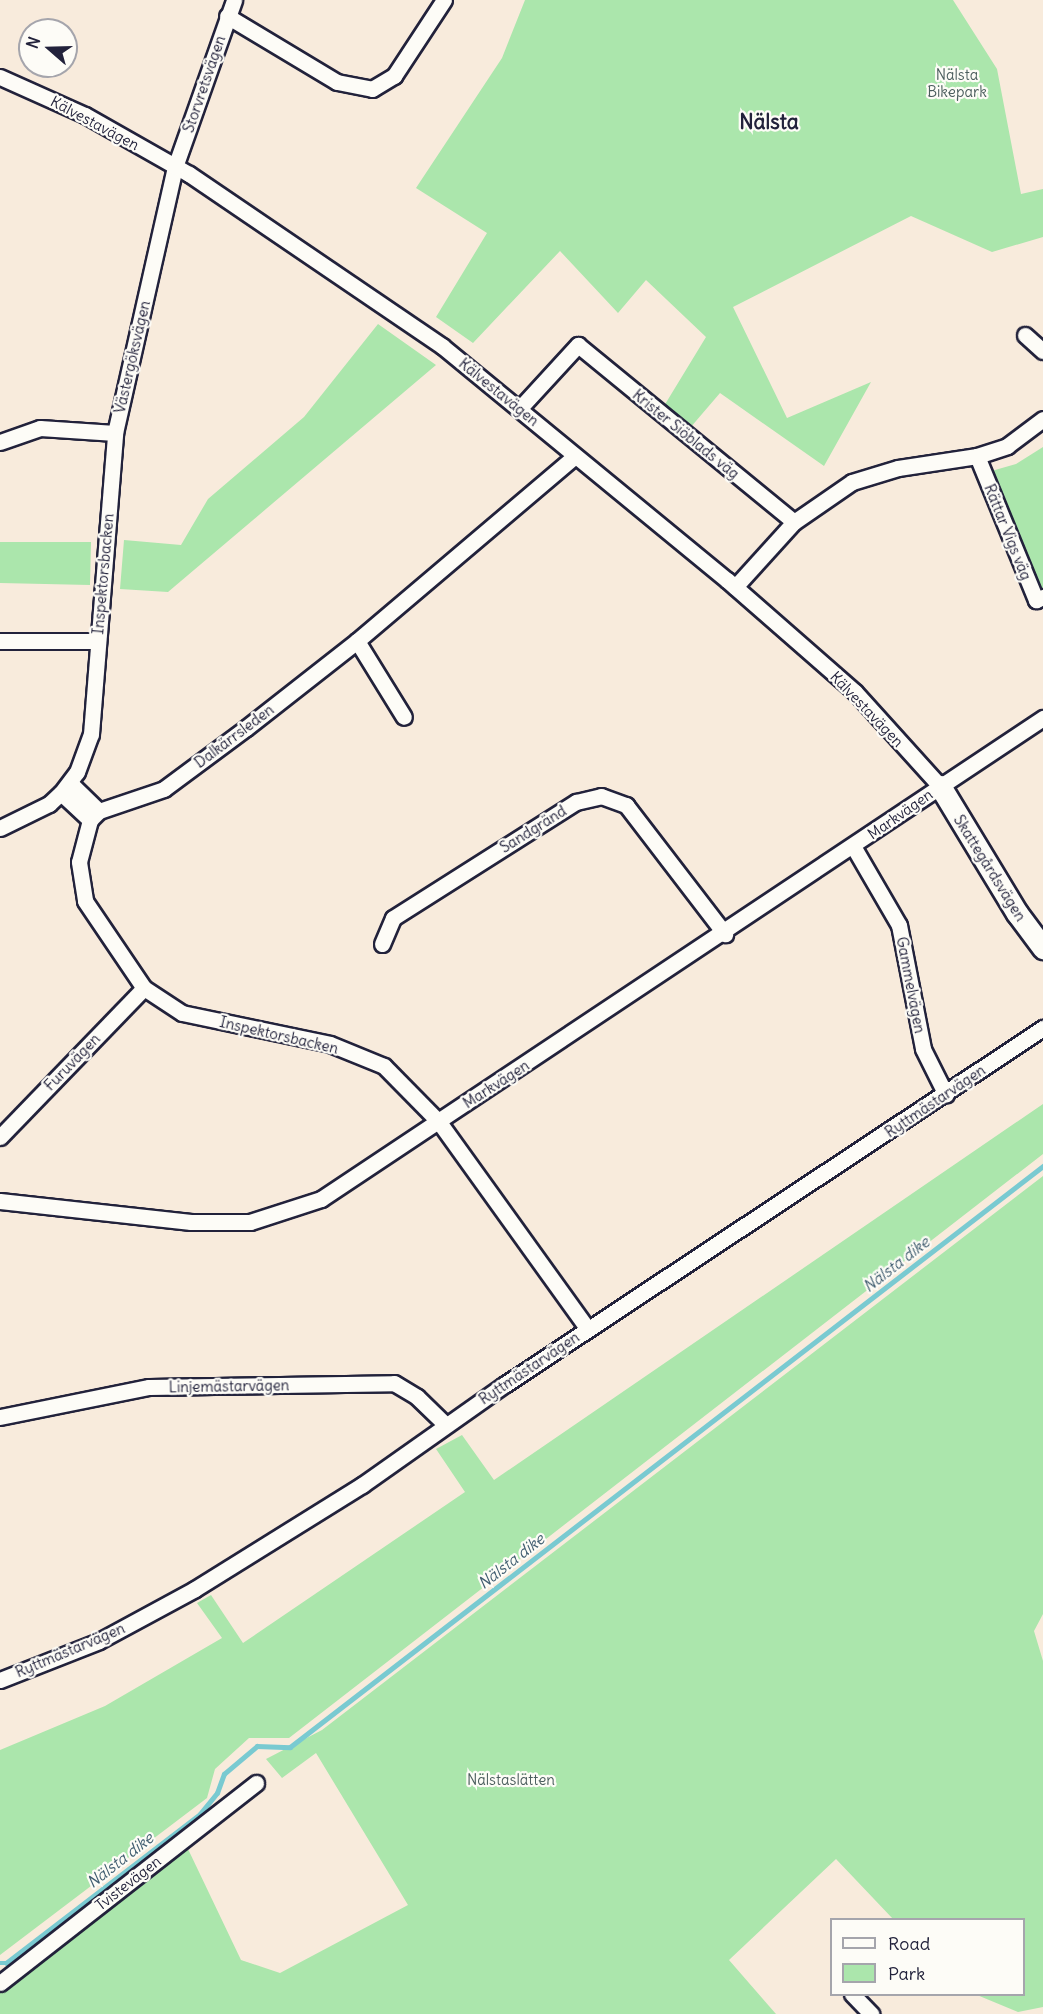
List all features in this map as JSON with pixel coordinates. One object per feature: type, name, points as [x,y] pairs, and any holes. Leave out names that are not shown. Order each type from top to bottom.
[{"type":"street","name":"Storvretsvägen","points":[[175,168],[234,0]]},
{"type":"street","points":[[227,16],[337,82],[372,89],[394,76],[444,0]]},
{"type":"street","name":"Kälvestavägen","points":[[0,77],[85,115],[175,168],[442,346],[735,587],[855,692],[940,786]]},
{"type":"street","name":"Västergöksvägen","points":[[0,442],[40,428],[115,433],[175,168]]},
{"type":"street","points":[[1025,335],[1043,351]]},
{"type":"street","name":"Krister Siöblads väg","points":[[520,408],[578,345],[794,522]]},
{"type":"street","points":[[735,587],[794,522],[852,482],[898,468],[977,456],[1007,446],[1043,419]]},
{"type":"street","name":"Inspektorsbacken","points":[[65,788],[91,734],[115,433]]},
{"type":"street","name":"Dalkärrsleden","points":[[94,816],[164,789],[357,641],[575,456]]},
{"type":"street","name":"Rättar Vigs väg","points":[[977,456],[1036,600],[1043,597]]},
{"type":"street","points":[[0,641],[98,641]]},
{"type":"street","points":[[357,641],[404,717]]},
{"type":"street","name":"Markvägen","points":[[0,1201],[191,1222],[250,1222],[321,1199],[725,934],[1043,718]]},
{"type":"street","name":"Skattegårdsvägen","points":[[940,786],[1017,913],[1043,948]]},
{"type":"street","points":[[0,828],[49,804],[65,788],[94,816]]},
{"type":"street","name":"Sandgränd","points":[[382,944],[393,918],[576,802],[601,796],[626,805],[725,934]]},
{"type":"street","name":"Inspektorsbacken","points":[[94,816],[79,862],[85,901],[144,988],[182,1013],[330,1044],[384,1066],[439,1122],[588,1329]]},
{"type":"street","name":"Gammelvägen","points":[[853,846],[899,925],[923,1049],[946,1095]]},
{"type":"street","name":"Furuvägen","points":[[0,1137],[144,988]]},
{"type":"street","name":"Ryttmästarvägen","points":[[0,1680],[99,1641],[195,1589],[362,1485],[588,1329],[946,1095],[1043,1028]]},
{"type":"street","name":"Linjemästarvägen","points":[[0,1417],[149,1387],[394,1383],[417,1397],[446,1425]]},
{"type":"street","name":"Tvistevägen","points":[[0,1983],[256,1784]]},
{"type":"street","points":[[853,1996],[871,2014]]},
{"type":"green space","name":"Nälsta Bikepark","points":[[525,0],[953,0],[997,69],[1021,194],[1043,189],[1043,237],[992,252],[911,216],[733,307],[787,418],[871,382],[824,466],[720,393],[690,428],[664,406],[706,337],[646,280],[618,313],[560,251],[473,343],[436,317],[487,233],[416,188],[502,58]]},
{"type":"green space","points":[[378,324],[436,365],[168,592],[120,589],[124,540],[181,545],[208,499],[304,417]]},
{"type":"green space","points":[[1043,447],[1043,592],[1039,594],[988,472],[1016,464]]},
{"type":"green space","points":[[0,542],[91,542],[90,585],[0,583]]},
{"type":"green space","points":[[1043,1104],[1043,1154],[289,1738],[249,1738],[215,1769],[207,1798],[0,1955],[0,1750],[105,1706],[222,1638],[197,1603],[211,1595],[243,1643],[465,1492],[436,1449],[462,1435],[494,1480]]},
{"type":"green space","name":"Nälstaslätten","points":[[1043,1176],[1043,1614],[1034,1631],[1043,1661],[1043,2007],[1018,2012],[979,1996],[1025,1996],[1025,1918],[892,1918],[836,1859],[729,1960],[776,2014],[0,2014],[0,1993],[188,1849],[241,1960],[280,1973],[408,1905],[316,1753],[282,1778],[266,1759],[322,1730]]},
{"type":"waterway","name":"Nälsta dike","points":[[0,1963],[6,1963],[200,1814],[217,1793],[224,1774],[257,1746],[290,1747],[1043,1166]]},
{"type":"district","name":"Nälsta","points":[[769,122]]}]
